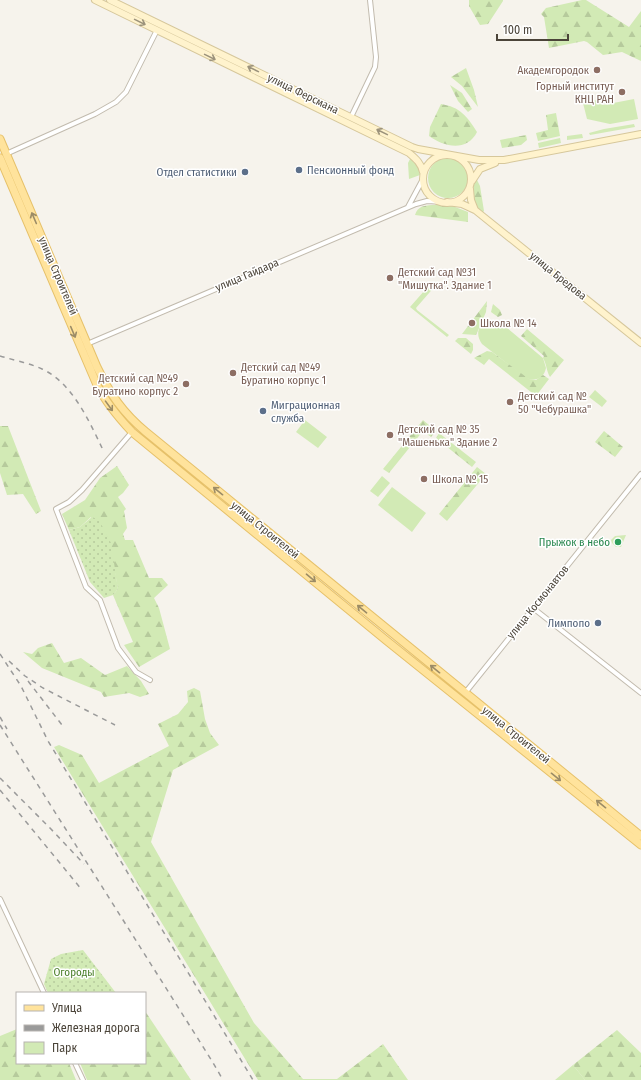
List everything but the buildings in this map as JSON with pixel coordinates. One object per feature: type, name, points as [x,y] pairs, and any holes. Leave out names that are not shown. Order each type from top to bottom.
[{"type":"main road","name":"улица Строителей","points":[[0,139],[2,156],[49,263],[107,388],[120,407],[135,424],[465,693],[641,844]]},
{"type":"main road","name":"улица Строителей","points":[[49,263],[79,346],[104,399],[112,411],[132,432],[460,700],[641,836]]},
{"type":"main road","points":[[79,346],[87,344]]},
{"type":"main road","points":[[201,488],[206,482]]},
{"type":"main road","points":[[301,569],[306,563]]},
{"type":"main road","points":[[460,700],[465,693]]},
{"type":"street","name":"улица Ферсмана","points":[[95,0],[409,153],[422,167],[423,175]]},
{"type":"street","points":[[348,124],[376,67],[370,0]]},
{"type":"street","name":"улица Ферсмана","points":[[112,1],[412,147],[479,160],[504,160]]},
{"type":"street","points":[[110,8],[112,1]]},
{"type":"street","points":[[2,156],[95,114],[116,102],[126,92],[157,30]]},
{"type":"street","points":[[321,111],[324,104]]},
{"type":"street","name":"улица Ферсмана","points":[[471,185],[480,169],[504,160],[641,134]]},
{"type":"street","points":[[408,207],[430,161],[438,156],[452,155],[463,159],[467,163],[472,176],[471,200],[475,210]]},
{"type":"street","points":[[423,175],[425,190],[436,200],[446,202],[462,199],[468,192],[471,185]]},
{"type":"street","name":"улица Гайдара","points":[[87,344],[408,207],[427,201],[446,202]]},
{"type":"street","name":"улица Бредова","points":[[446,202],[462,204],[475,210],[641,343]]},
{"type":"street","points":[[132,432],[82,490],[69,502],[56,510],[86,587],[100,600],[118,648],[136,672],[150,680]]},
{"type":"street","name":"улица Космонавтов","points":[[465,693],[641,474]]},
{"type":"street","points":[[533,608],[641,693]]},
{"type":"street","points":[[0,899],[44,992]]},
{"type":"street","points":[[76,1064],[83,1080]]},
{"type":"green space","points":[[469,0],[503,1],[488,24],[480,25],[469,6]]},
{"type":"green space","points":[[586,0],[629,27],[641,11],[641,61],[622,52],[603,55],[584,41],[549,48],[544,17],[541,14],[546,8]]},
{"type":"green space","points":[[466,68],[478,107],[462,86],[451,77]]},
{"type":"green space","points":[[450,85],[462,93],[472,109],[468,112],[458,101]]},
{"type":"green space","points":[[634,99],[638,119],[610,124],[587,119],[583,103],[597,100],[603,105]]},
{"type":"green space","points":[[441,104],[453,107],[462,113],[477,132],[467,143],[455,146],[448,145],[429,136],[430,127]]},
{"type":"green space","points":[[556,113],[560,136],[538,141],[536,133],[548,130],[546,115]]},
{"type":"green space","points":[[634,124],[635,127],[590,135],[589,133],[604,129]]},
{"type":"green space","points":[[582,134],[583,138],[567,140],[567,136]]},
{"type":"green space","points":[[526,135],[527,140],[521,145],[502,148],[500,140]]},
{"type":"green space","points":[[560,138],[561,143],[539,148],[538,143]]},
{"type":"green space","points":[[411,157],[418,165],[420,175],[409,179],[408,163]]},
{"type":"green space","points":[[452,158],[459,161],[465,167],[468,178],[467,186],[459,195],[452,198],[444,198],[437,195],[429,186],[428,174],[431,167],[440,159]]},
{"type":"green space","points":[[476,178],[480,186],[484,211],[482,213],[476,205],[473,196],[473,187]]},
{"type":"green space","points":[[432,205],[450,205],[468,212],[468,222],[415,215],[421,207]]},
{"type":"green space","points":[[432,282],[436,285],[416,308],[449,335],[447,337],[410,307]]},
{"type":"green space","points":[[487,301],[486,312],[476,335],[462,334]]},
{"type":"green space","points":[[493,304],[500,310],[502,315],[498,317],[491,312]]},
{"type":"green space","points":[[488,320],[500,322],[543,358],[546,368],[541,377],[533,380],[526,378],[482,344],[478,333],[482,324]]},
{"type":"green space","points":[[527,329],[564,360],[550,377],[543,358],[544,356],[521,336]]},
{"type":"green space","points":[[458,338],[466,338],[473,344],[471,354],[455,341]]},
{"type":"green space","points":[[487,351],[492,352],[529,379],[536,380],[543,375],[549,379],[536,396],[489,359],[484,365],[474,358]]},
{"type":"green space","points":[[595,390],[607,401],[602,407],[589,397]]},
{"type":"green space","points":[[305,420],[327,437],[318,448],[296,432]]},
{"type":"green space","points":[[423,420],[436,431],[431,437],[423,431],[389,473],[383,469]]},
{"type":"green space","points":[[0,426],[8,426],[41,511],[36,514],[23,494],[7,495],[0,473]]},
{"type":"green space","points":[[604,431],[623,447],[615,457],[595,442]]},
{"type":"green space","points":[[439,433],[476,462],[472,467],[436,438]]},
{"type":"green space","points":[[117,466],[129,485],[118,497],[126,509],[124,511],[127,528],[123,534],[125,540],[133,540],[149,578],[162,578],[168,585],[154,598],[159,608],[170,649],[139,667],[124,645],[133,642],[113,595],[118,589],[114,567],[91,517],[80,527],[69,530],[62,514],[85,500],[100,478]]},
{"type":"green space","points":[[477,467],[486,474],[447,521],[439,514]]},
{"type":"green space","points":[[382,476],[390,483],[378,497],[370,491]]},
{"type":"green space","points":[[392,487],[426,513],[412,532],[378,505]]},
{"type":"green space","points":[[92,517],[99,520],[111,543],[118,589],[113,595],[104,598],[90,582],[69,530],[80,527]]},
{"type":"green space","name":"Прыжок в небо","points":[[626,535],[621,547],[616,547],[612,543],[611,540],[615,536]]},
{"type":"green space","points":[[52,643],[64,663],[81,658],[105,675],[127,666],[141,681],[149,694],[140,697],[129,693],[104,697],[101,692],[42,668],[23,652],[32,654],[38,648]]},
{"type":"green space","points":[[194,688],[200,691],[205,719],[210,733],[219,745],[173,770],[151,842],[254,1023],[303,1079],[337,1079],[383,1044],[408,1080],[258,1080],[54,747],[59,745],[82,755],[99,783],[169,746],[158,724],[178,714],[188,702],[187,691]]},
{"type":"green space","name":"Огороды","points":[[83,950],[115,992],[48,992],[44,984],[51,959],[61,954]]},
{"type":"green space","points":[[146,1012],[191,1080],[87,1080],[80,1064],[146,1064]]},
{"type":"green space","points":[[16,1029],[16,1064],[69,1064],[76,1080],[0,1080],[0,1036]]},
{"type":"green space","points":[[617,1030],[641,1053],[641,1080],[585,1080],[573,1065]]},
{"type":"green space","points":[[573,1065],[585,1080],[555,1080]]},
{"type":"railway","points":[[0,356],[42,369],[53,375],[63,384],[79,405],[104,452]]},
{"type":"railway","points":[[0,654],[21,686],[48,741],[253,1080]]},
{"type":"railway","points":[[9,661],[25,676],[43,688],[115,725]]},
{"type":"railway","points":[[28,681],[62,725]]},
{"type":"railway","points":[[0,717],[7,729]]},
{"type":"railway","points":[[0,725],[223,1080]]},
{"type":"railway","points":[[0,778],[84,864]]},
{"type":"railway","points":[[0,790],[82,890]]},
{"type":"place","name":"Академгородок","points":[[597,70]]},
{"type":"place","name":"Горный институт КНЦ РАН","points":[[622,92]]},
{"type":"place","name":"Пенсионный фонд","points":[[299,170]]},
{"type":"place","name":"Отдел статистики","points":[[245,172]]},
{"type":"place","name":"Детский сад №31 \"Мишутка\". Здание 1","points":[[390,278]]},
{"type":"place","name":"Школа № 14","points":[[472,323]]},
{"type":"place","name":"Детский сад №49 Буратино корпус 1","points":[[233,373]]},
{"type":"place","name":"Детский сад №49 Буратино корпус 2","points":[[186,384]]},
{"type":"place","name":"Детский сад № 50 \"Чебурашка\"","points":[[510,402]]},
{"type":"place","name":"Миграционная служба","points":[[263,411]]},
{"type":"place","name":"Детский сад № 35 \"Машенька\" Здание 2","points":[[390,435]]},
{"type":"place","name":"Школа № 15","points":[[424,479]]},
{"type":"place","name":"Прыжок в небо","points":[[618,542]]},
{"type":"place","name":"Лимпопо","points":[[598,623]]}]
